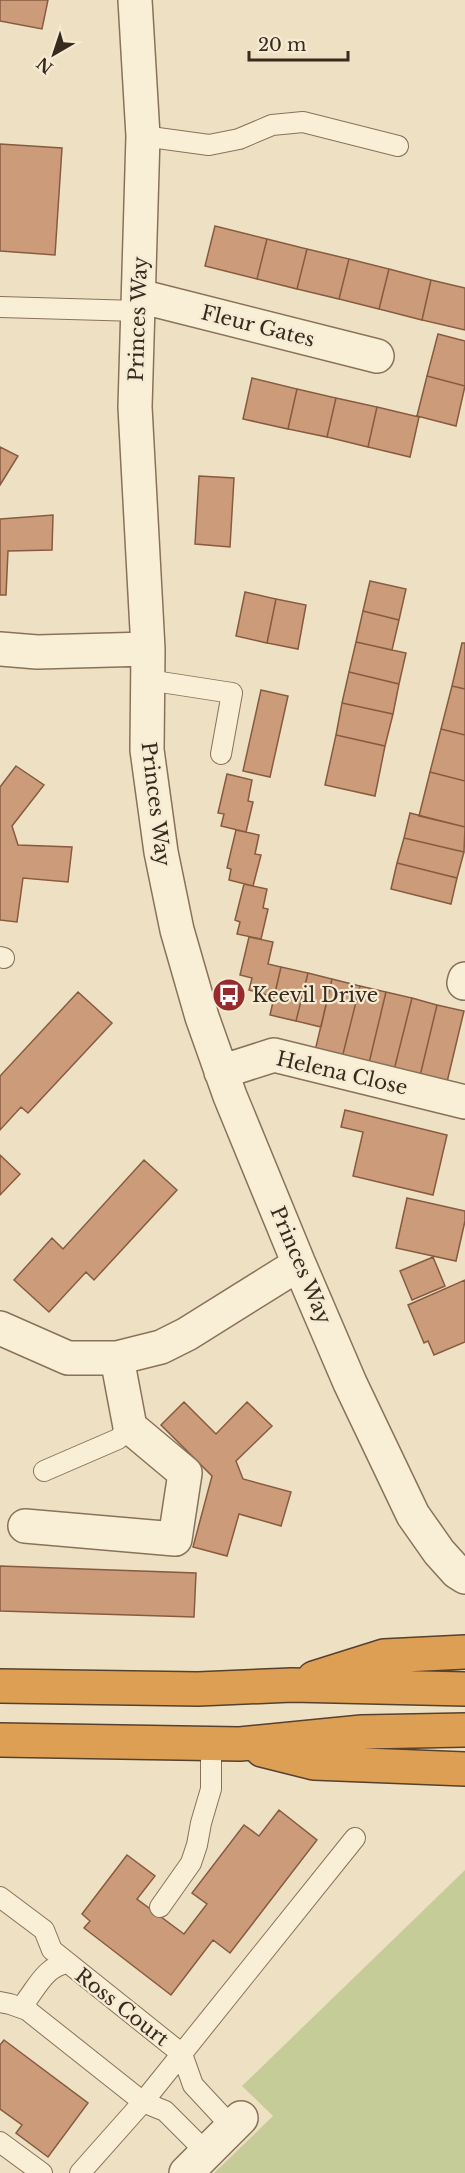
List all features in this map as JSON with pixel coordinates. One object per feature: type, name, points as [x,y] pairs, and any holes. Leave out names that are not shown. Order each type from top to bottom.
[{"type":"highway","points":[[292,1685],[384,1656],[465,1652]]},
{"type":"highway","points":[[0,1686],[198,1689],[292,1685],[465,1689]]},
{"type":"highway","points":[[0,1740],[225,1744],[362,1732],[465,1730]]},
{"type":"highway","points":[[225,1744],[314,1763],[465,1769]]},
{"type":"street","name":"Princes Way","points":[[135,0],[143,136],[135,407],[148,665],[147,750],[161,852],[177,930],[202,1017],[221,1072],[350,1383],[408,1504],[439,1552],[465,1577]]},
{"type":"street","name":"Fleur Gates","points":[[138,304],[377,356]]},
{"type":"street","points":[[0,649],[148,665]]},
{"type":"street","name":"Helena Close","points":[[221,1072],[274,1055],[465,1102]]},
{"type":"street","points":[[0,1328],[68,1358],[117,1358],[161,1347],[187,1335],[300,1264]]},
{"type":"street","points":[[25,1526],[175,1539],[185,1473],[129,1427],[117,1358]]},
{"type":"street","points":[[196,2163],[236,2123]]},
{"type":"lane","points":[[143,136],[209,145],[239,139],[272,125],[303,122],[398,146]]},
{"type":"lane","points":[[0,307],[138,304]]},
{"type":"lane","points":[[148,665],[232,693],[221,754]]},
{"type":"lane","points":[[44,1471],[118,1439],[129,1427]]},
{"type":"lane","points":[[160,1907],[191,1863],[225,1744]]},
{"type":"lane","points":[[80,2173],[143,2102],[355,1838]]},
{"type":"lane","name":"Ross Court","points":[[0,1897],[44,1930],[52,1950],[182,2054],[193,2085],[236,2123]]},
{"type":"lane","points":[[27,2010],[26,2001],[51,1968],[58,1964],[68,1963]]},
{"type":"lane","points":[[0,2002],[27,2010],[143,2102],[165,2111],[196,2163]]},
{"type":"lane","points":[[0,2142],[42,2173]]},
{"type":"green space","points":[[465,1870],[465,2173],[214,2173],[273,2116],[242,2086]]},
{"type":"building","points":[[0,0],[48,0],[42,29],[0,21]]},
{"type":"building","points":[[0,144],[62,148],[55,255],[0,251]]},
{"type":"building","points":[[215,226],[267,239],[257,279],[205,266]]},
{"type":"building","points":[[267,239],[307,249],[297,289],[257,279]]},
{"type":"building","points":[[307,249],[349,259],[339,299],[297,289]]},
{"type":"building","points":[[349,259],[389,269],[379,309],[339,299]]},
{"type":"building","points":[[389,269],[431,280],[422,320],[379,309]]},
{"type":"building","points":[[431,280],[465,288],[465,330],[422,320]]},
{"type":"building","points":[[438,334],[465,341],[465,386],[427,376]]},
{"type":"building","points":[[427,376],[465,386],[456,426],[417,416]]},
{"type":"building","points":[[252,378],[297,389],[288,429],[243,419]]},
{"type":"building","points":[[297,389],[336,398],[327,437],[288,429]]},
{"type":"building","points":[[336,398],[377,407],[368,447],[327,437]]},
{"type":"building","points":[[377,407],[419,417],[410,457],[368,447]]},
{"type":"building","points":[[0,447],[18,456],[0,485]]},
{"type":"building","points":[[199,476],[234,478],[230,547],[195,544]]},
{"type":"building","points":[[53,515],[52,550],[8,551],[6,595],[0,595],[0,519]]},
{"type":"building","points":[[370,581],[406,589],[399,620],[363,611]]},
{"type":"building","points":[[245,592],[276,599],[267,643],[236,636]]},
{"type":"building","points":[[276,599],[306,605],[298,649],[267,643]]},
{"type":"building","points":[[363,611],[399,620],[392,650],[356,642]]},
{"type":"building","points":[[356,642],[406,653],[399,684],[349,672]]},
{"type":"building","points":[[462,643],[465,643],[465,689],[452,686]]},
{"type":"building","points":[[349,672],[399,684],[393,714],[342,703]]},
{"type":"building","points":[[452,686],[465,689],[465,735],[441,729]]},
{"type":"building","points":[[261,690],[288,696],[270,777],[243,771]]},
{"type":"building","points":[[342,703],[393,714],[385,746],[336,735]]},
{"type":"building","points":[[441,729],[465,735],[465,781],[430,772]]},
{"type":"building","points":[[336,735],[385,746],[375,796],[325,785]]},
{"type":"building","points":[[16,766],[44,785],[12,826],[18,845],[72,847],[68,882],[23,878],[17,922],[0,920],[0,787]]},
{"type":"building","points":[[430,772],[465,781],[465,827],[419,816]]},
{"type":"building","points":[[227,774],[252,780],[248,801],[253,802],[246,832],[221,826],[224,814],[218,813]]},
{"type":"building","points":[[410,813],[465,827],[464,852],[404,838]]},
{"type":"building","points":[[236,830],[259,835],[255,854],[261,855],[253,886],[229,880],[231,869],[227,868]]},
{"type":"building","points":[[404,838],[464,852],[457,878],[397,863]]},
{"type":"building","points":[[397,863],[457,878],[451,904],[391,889]]},
{"type":"building","points":[[244,884],[267,889],[263,908],[268,909],[261,939],[237,934],[240,922],[235,920]]},
{"type":"building","points":[[249,937],[273,942],[268,964],[281,967],[274,997],[249,990],[252,978],[240,975]]},
{"type":"building","points":[[281,967],[308,973],[296,1021],[270,1015]]},
{"type":"building","points":[[308,973],[332,979],[321,1027],[296,1021]]},
{"type":"building","points":[[332,979],[360,986],[342,1058],[315,1051]]},
{"type":"building","points":[[360,986],[386,992],[369,1063],[342,1058]]},
{"type":"building","points":[[78,992],[112,1023],[28,1113],[21,1107],[0,1130],[0,1076]]},
{"type":"building","points":[[386,992],[412,998],[394,1070],[369,1063]]},
{"type":"building","points":[[412,998],[437,1005],[420,1076],[394,1070]]},
{"type":"building","points":[[437,1005],[464,1011],[447,1082],[420,1076]]},
{"type":"building","points":[[345,1110],[447,1135],[433,1195],[353,1176],[363,1132],[341,1127]]},
{"type":"building","points":[[0,1155],[20,1174],[0,1195]]},
{"type":"building","points":[[144,1160],[177,1190],[94,1280],[86,1272],[49,1312],[14,1280],[52,1238],[63,1249]]},
{"type":"building","points":[[407,1198],[465,1211],[456,1261],[396,1248]]},
{"type":"building","points":[[433,1257],[445,1286],[412,1300],[400,1271]]},
{"type":"building","points":[[465,1280],[465,1342],[434,1355],[428,1341],[424,1343],[408,1305]]},
{"type":"building","points":[[184,1402],[216,1434],[247,1402],[272,1426],[236,1461],[243,1479],[291,1492],[281,1526],[239,1514],[227,1556],[193,1547],[212,1476],[161,1425]]},
{"type":"building","points":[[0,1566],[196,1573],[194,1617],[0,1611]]},
{"type":"building","points":[[279,1810],[317,1840],[230,1953],[213,1940],[171,1995],[84,1928],[90,1921],[82,1914],[127,1855],[155,1876],[137,1899],[184,1934],[207,1904],[192,1893],[244,1825],[259,1836]]},
{"type":"building","points":[[4,2040],[88,2103],[48,2157],[16,2133],[22,2125],[0,2109],[0,2045]]},
{"type":"place","name":"Keevil Drive","points":[[229,995]]}]
